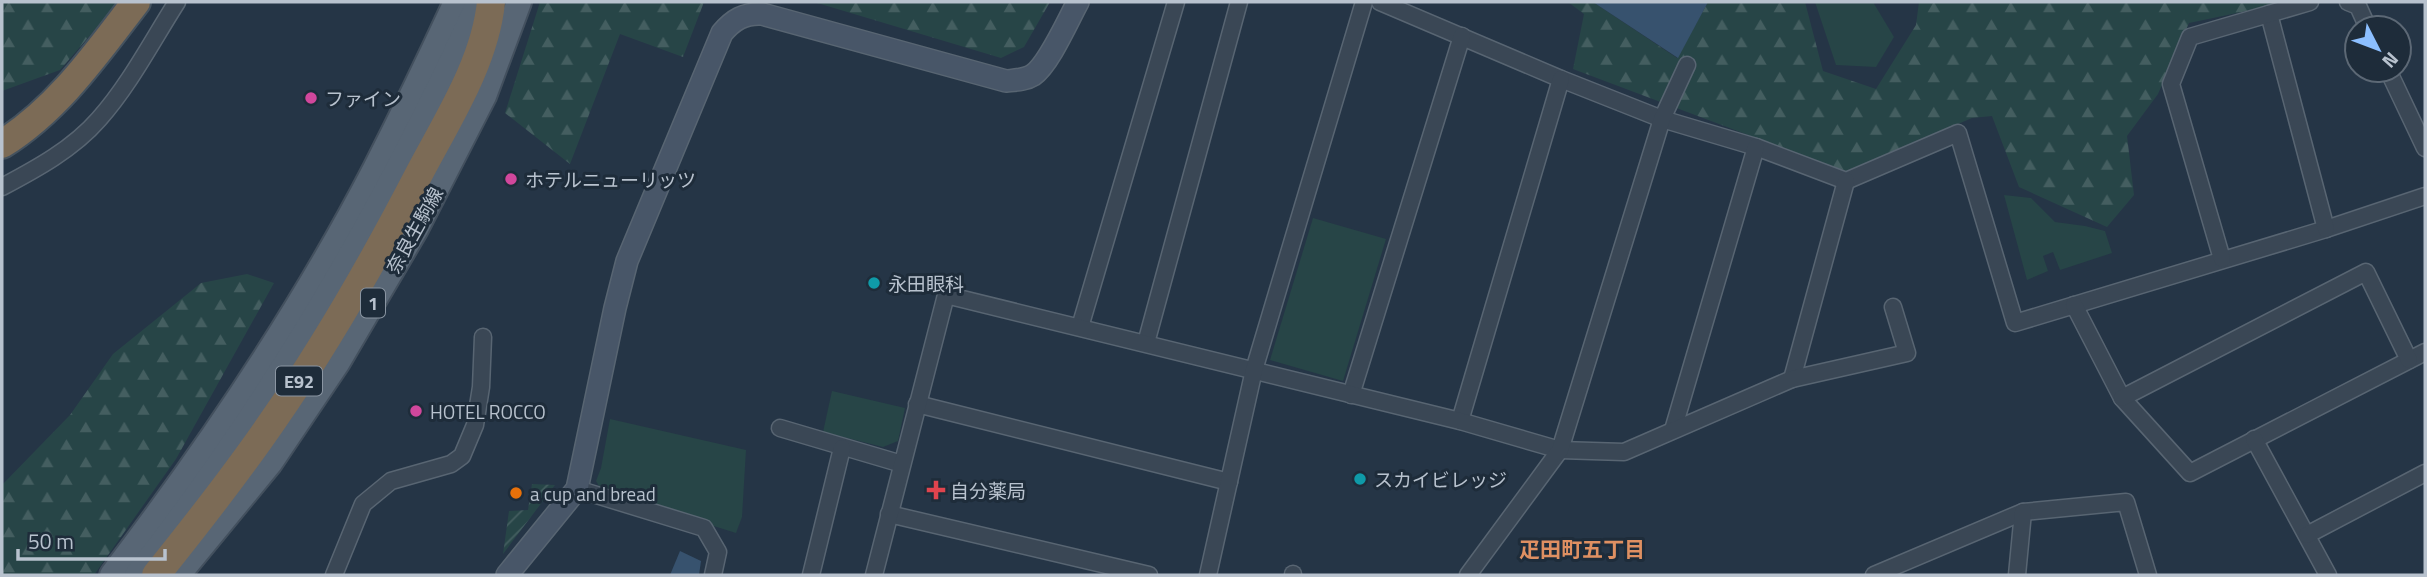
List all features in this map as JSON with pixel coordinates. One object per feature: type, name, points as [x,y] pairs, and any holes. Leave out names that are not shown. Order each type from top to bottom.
[{"type":"highway","points":[[2,144],[56,100],[136,2]]},
{"type":"highway","name":"E92","points":[[156,575],[226,487],[338,319],[421,172],[480,50],[489,22],[491,2]]},
{"type":"main road","points":[[112,575],[226,417],[303,296],[374,172],[456,2]]},
{"type":"main road","name":"1","points":[[137,575],[204,487],[331,289],[412,139],[480,2]]},
{"type":"main road","name":"奈良生駒線","points":[[178,575],[270,463],[345,351],[416,229],[474,118],[519,2]]},
{"type":"street","points":[[2,187],[63,150],[97,121],[124,87],[177,2]]},
{"type":"street","points":[[507,575],[577,489],[627,261],[722,33],[730,24],[741,16],[762,14],[1006,81],[1032,76],[1042,66],[1078,2]]},
{"type":"street","points":[[1080,327],[1176,2]]},
{"type":"street","points":[[1146,343],[1239,2]]},
{"type":"street","points":[[1209,575],[1254,370],[1364,2]]},
{"type":"street","points":[[1380,2],[1412,8],[1462,36],[1662,119],[1756,147],[1846,181],[1958,133],[2015,323],[2326,229],[2425,196]]},
{"type":"street","points":[[2222,259],[2171,84],[2190,37],[2310,2]]},
{"type":"street","points":[[2348,2],[2358,6],[2362,14]]},
{"type":"street","points":[[2269,14],[2326,229]]},
{"type":"street","points":[[1351,395],[1462,36]]},
{"type":"street","points":[[1468,575],[1560,450],[1662,119],[1687,65]]},
{"type":"street","points":[[1460,421],[1561,79]]},
{"type":"street","points":[[2395,84],[2425,148]]},
{"type":"street","points":[[1673,430],[1756,147]]},
{"type":"street","points":[[1792,379],[1846,181]]},
{"type":"street","points":[[2122,398],[2366,272],[2409,360]]},
{"type":"street","points":[[874,575],[946,295],[1460,421],[1560,450],[1624,452],[1792,379],[1906,354],[1893,307]]},
{"type":"street","points":[[2074,305],[2122,398],[2190,473],[2425,352]]},
{"type":"street","points":[[334,575],[363,504],[391,481],[451,464],[462,456],[475,425],[481,387],[483,337]]},
{"type":"street","points":[[917,404],[1229,482]]},
{"type":"street","points":[[780,428],[902,464]]},
{"type":"street","points":[[2254,439],[2328,575]]},
{"type":"street","points":[[811,575],[842,448]]},
{"type":"street","points":[[2307,535],[2425,473]]},
{"type":"street","points":[[577,489],[704,528],[718,552],[713,575]]},
{"type":"street","points":[[1874,575],[1903,570],[2023,512],[2126,502],[2148,575]]},
{"type":"street","points":[[2017,575],[2023,512]]},
{"type":"street","points":[[889,514],[1149,575]]},
{"type":"green space","points":[[2,2],[119,2],[60,70],[2,91]]},
{"type":"green space","points":[[540,2],[704,2],[683,57],[620,34],[570,164],[505,113]]},
{"type":"green space","points":[[814,2],[1050,2],[1024,47],[1001,58]]},
{"type":"green space","points":[[1568,2],[1593,2],[1677,58],[1708,2],[1805,2],[1823,71],[1876,89],[1916,25],[1919,2],[2278,2],[2189,23],[2158,94],[2127,136],[2134,195],[2107,227],[2019,187],[1992,116],[1972,118],[1846,172],[1573,69],[1584,14]]},
{"type":"green space","points":[[1815,2],[1873,2],[1894,37],[1876,67],[1836,65]]},
{"type":"green space","points":[[2004,195],[2031,198],[2055,222],[2105,231],[2112,253],[2060,270],[2053,252],[2043,256],[2048,271],[2027,280]]},
{"type":"green space","points":[[1313,218],[1386,239],[1343,381],[1270,360]]},
{"type":"green space","points":[[247,274],[274,283],[176,459],[94,575],[2,575],[2,485],[70,415],[113,354],[201,283]]},
{"type":"green space","points":[[832,391],[905,408],[898,441],[883,447],[823,432]]},
{"type":"green space","points":[[610,419],[746,450],[742,517],[736,533],[602,491],[596,481]]},
{"type":"green space","points":[[532,484],[555,485],[503,554],[509,511],[528,510]]},
{"type":"water","points":[[1593,2],[1708,2],[1678,58]]},
{"type":"water","points":[[680,551],[701,561],[699,575],[670,575]]},
{"type":"place","name":"ファイン","points":[[311,98]]},
{"type":"place","name":"ホテルニューリッツ","points":[[511,179]]},
{"type":"place","name":"永田眼科","points":[[874,283]]},
{"type":"place","name":"HOTEL ROCCO","points":[[416,411]]},
{"type":"place","name":"スカイビレッジ","points":[[1360,479]]},
{"type":"place","name":"自分薬局","points":[[936,490]]},
{"type":"place","name":"a cup and bread","points":[[516,493]]},
{"type":"district","name":"疋田町五丁目","points":[[1582,549]]}]
